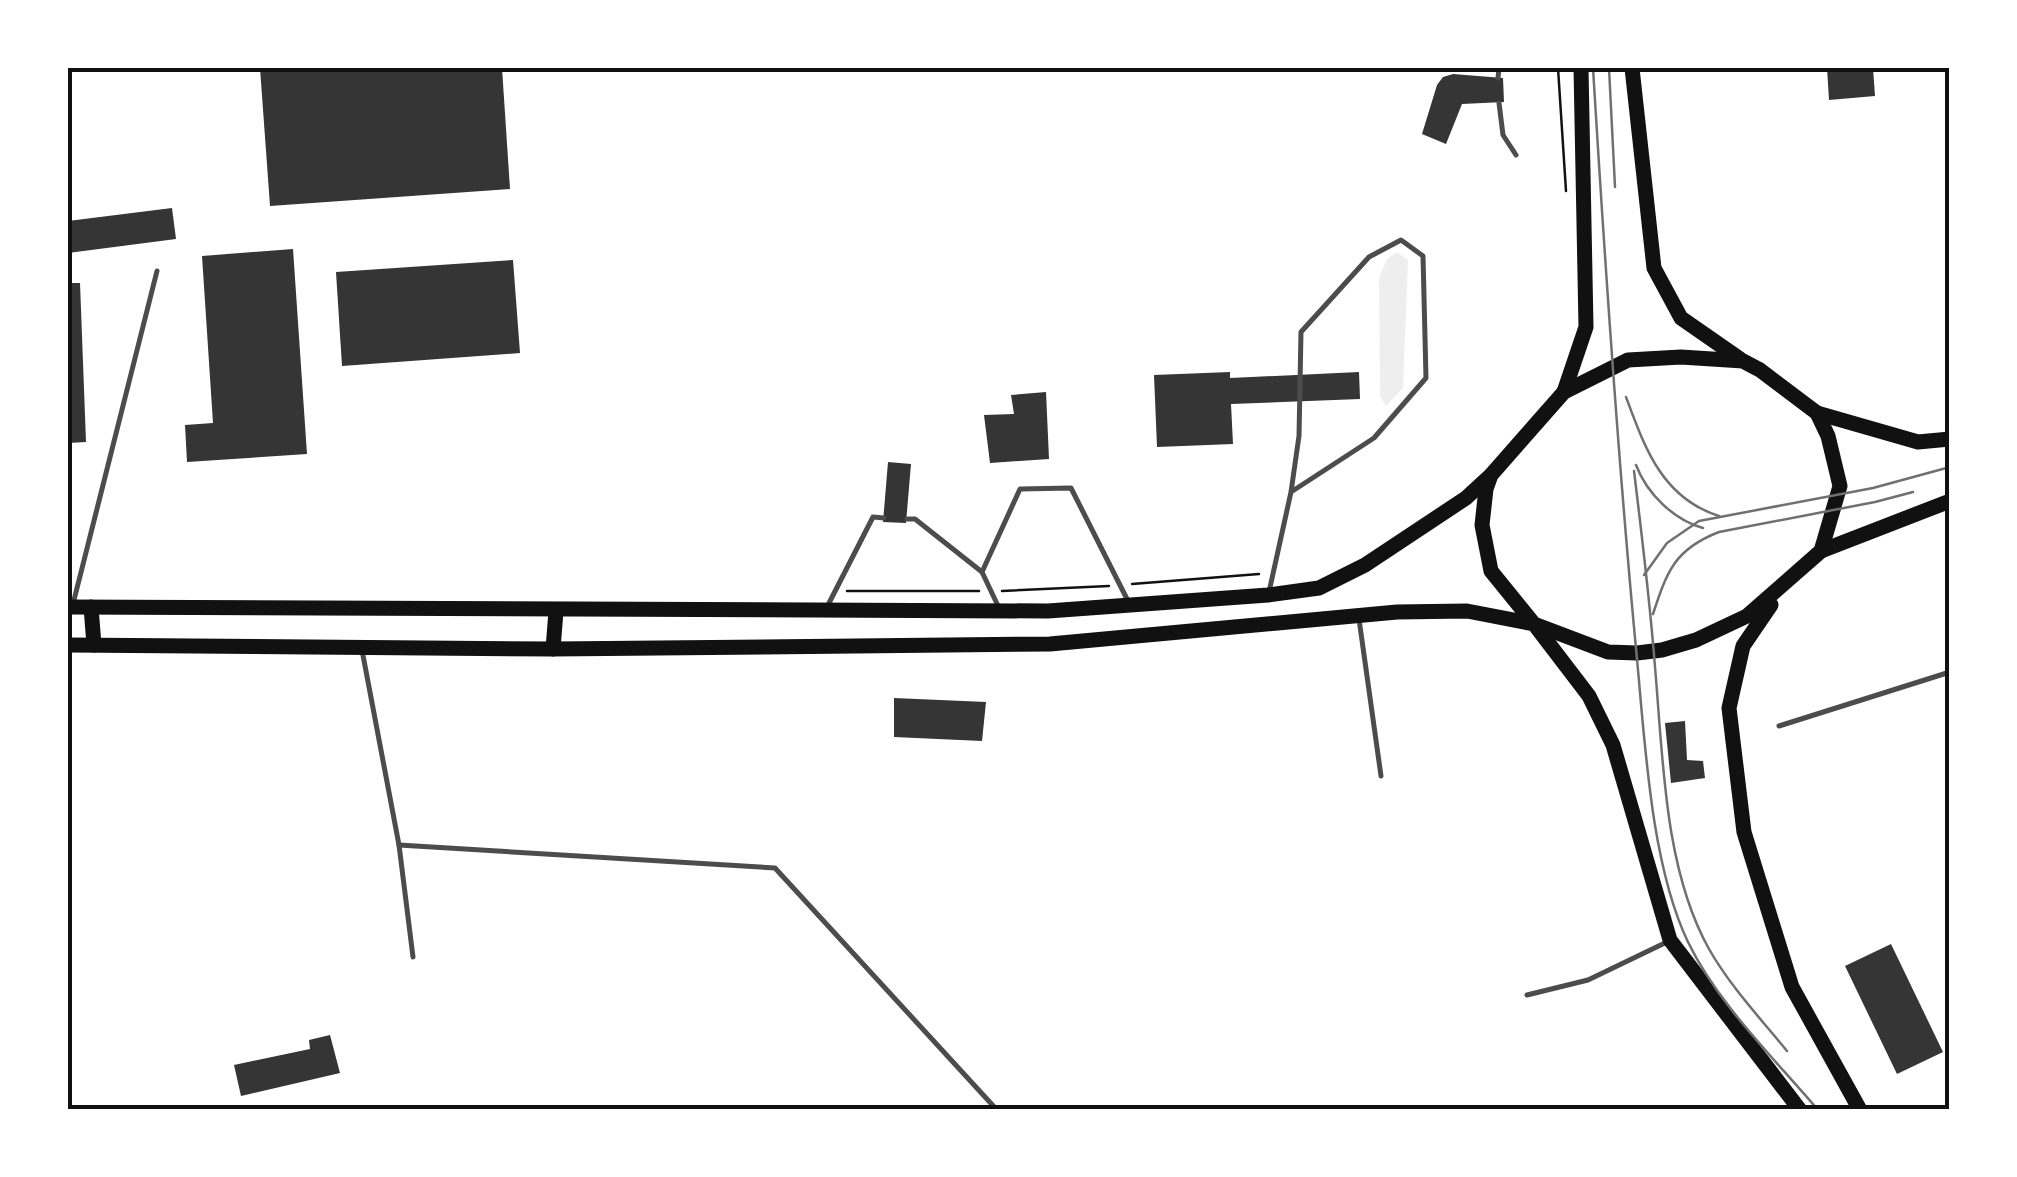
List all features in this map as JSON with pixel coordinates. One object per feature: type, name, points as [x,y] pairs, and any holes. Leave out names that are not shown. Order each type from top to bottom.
[{"type":"main road","points":[[1564,392],[1586,326],[1581,68]]},
{"type":"main road","points":[[1632,68],[1654,268],[1681,318],[1791,391],[1817,413],[1828,436],[1840,486],[1821,551]]},
{"type":"main road","points":[[70,607],[1048,611],[1319,588],[1365,566],[1466,498],[1564,392],[1628,360],[1681,357],[1743,361]]},
{"type":"main road","points":[[1817,413],[1918,442],[1950,439]]},
{"type":"main road","points":[[1491,475],[1482,525],[1491,571],[1588,696],[1613,745],[1670,940],[1800,1110]]},
{"type":"main road","points":[[68,645],[553,648],[1050,644],[1359,616],[1467,611],[1534,624],[1608,652],[1662,650],[1696,640],[1748,616],[1821,551],[1950,500]]},
{"type":"main road","points":[[1780,590],[1743,646],[1729,708],[1744,832],[1792,987],[1860,1110]]},
{"type":"main road","points":[[91,607],[94,645]]},
{"type":"main road","points":[[553,648],[556,610]]},
{"type":"lane","points":[[1498,78],[1499,68]]},
{"type":"lane","points":[[1499,102],[1504,135],[1516,155]]},
{"type":"lane","points":[[1268,595],[1299,436],[1302,332],[1369,257],[1401,240],[1423,256],[1426,378],[1374,438],[1291,492]]},
{"type":"lane","points":[[70,607],[157,271]]},
{"type":"lane","points":[[982,572],[1020,489],[1071,488],[1130,604]]},
{"type":"lane","points":[[826,611],[873,517],[884,518]]},
{"type":"lane","points":[[906,519],[915,520],[982,572],[1000,611]]},
{"type":"lane","points":[[1359,616],[1381,776]]},
{"type":"lane","points":[[362,647],[399,846],[414,957]]},
{"type":"lane","points":[[1778,726],[1950,672]]},
{"type":"lane","points":[[399,846],[776,868],[997,1110]]},
{"type":"lane","points":[[1527,994],[1588,980],[1670,940]]},
{"type":"path","points":[[1558,68],[1566,196]]},
{"type":"path","points":[[836,591],[991,591],[1274,572]]},
{"type":"shaded area","points":[[1397,252],[1408,260],[1403,388],[1386,406],[1380,396],[1379,278],[1387,259]]},
{"type":"building","points":[[260,68],[502,68],[510,189],[270,206]]},
{"type":"building","points":[[1827,68],[1873,68],[1875,96],[1829,100]]},
{"type":"building","points":[[1453,74],[1503,78],[1504,102],[1462,104],[1446,144],[1422,134],[1437,85],[1443,77]]},
{"type":"building","points":[[172,208],[176,239],[68,253],[68,221]]},
{"type":"building","points":[[293,249],[307,454],[187,462],[185,425],[213,423],[202,256]]},
{"type":"building","points":[[513,260],[520,353],[342,366],[336,272]]},
{"type":"building","points":[[68,283],[80,283],[86,442],[68,443]]},
{"type":"building","points":[[1230,372],[1230,378],[1359,372],[1360,399],[1231,404],[1233,444],[1157,447],[1154,375]]},
{"type":"building","points":[[1046,392],[1049,459],[990,463],[984,415],[1014,414],[1011,395]]},
{"type":"building","points":[[888,462],[911,464],[906,523],[883,522]]},
{"type":"building","points":[[894,698],[986,702],[982,741],[894,737]]},
{"type":"building","points":[[1685,721],[1687,760],[1703,761],[1705,778],[1671,783],[1665,723]]},
{"type":"building","points":[[1891,944],[1943,1052],[1897,1074],[1845,966]]},
{"type":"building","points":[[330,1035],[340,1073],[241,1096],[234,1065],[310,1049],[309,1040]]},
{"type":"tram line","points":[[1593,68],[1630,585],[1658,841],[1676,911],[1700,965],[1747,1029],[1818,1110]]},
{"type":"tram line","points":[[1609,68],[1615,187]]},
{"type":"tram line","points":[[1626,397],[1658,469],[1683,497],[1719,516]]},
{"type":"tram line","points":[[1636,465],[1663,504],[1682,519],[1703,528]]},
{"type":"tram line","points":[[1644,575],[1667,543],[1699,521],[1873,488],[1950,467]]},
{"type":"tram line","points":[[1634,471],[1668,812],[1683,884],[1694,918],[1717,963],[1787,1051]]},
{"type":"tram line","points":[[1653,614],[1675,563],[1704,539],[1719,532],[1913,492]]}]
